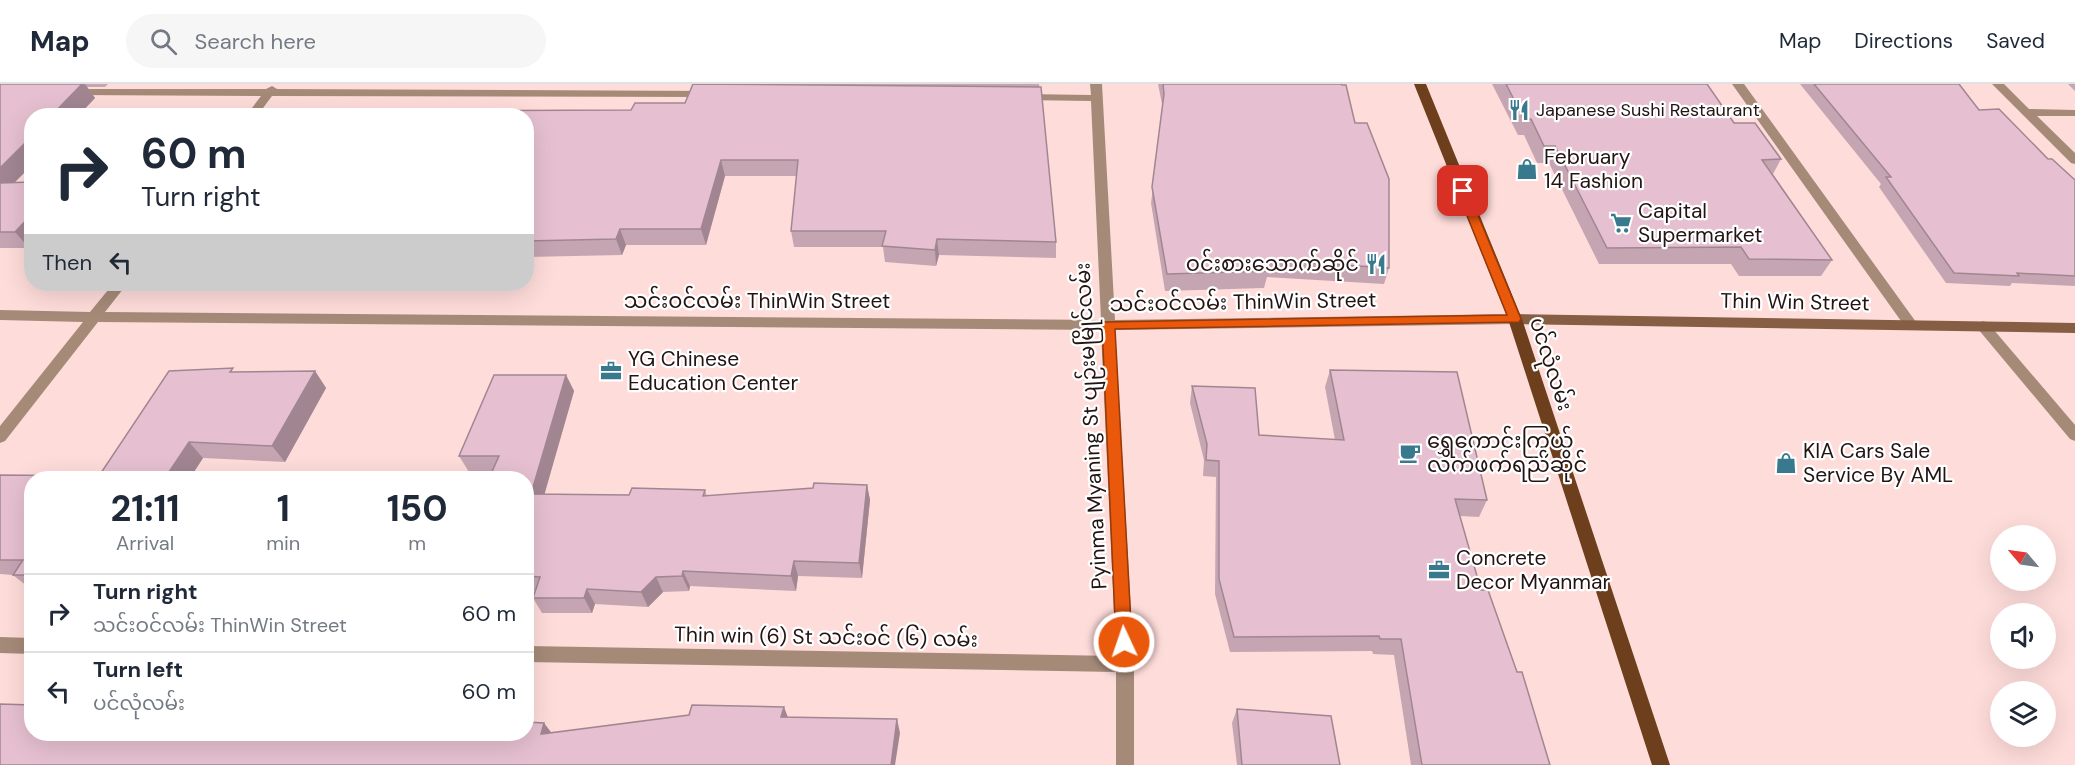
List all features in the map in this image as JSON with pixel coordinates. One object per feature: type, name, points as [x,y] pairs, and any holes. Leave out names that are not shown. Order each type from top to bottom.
[{"type":"main road","name":"ပင်လုံလမ်း","points":[[1420,84],[1515,319],[1661,765]]},
{"type":"main road","name":"Thin Win Street","points":[[1515,319],[2075,328]]},
{"type":"street","points":[[1738,84],[1911,324]]},
{"type":"street","points":[[1998,84],[2075,160]]},
{"type":"street","points":[[257,108],[272,89]]},
{"type":"street","points":[[58,92],[272,89],[653,89],[722,94]]},
{"type":"street","points":[[1015,97],[1097,91]]},
{"type":"street","name":"Pyinma Myaning St ပျဉ်းမမြိုင်လမ်း","points":[[1097,91],[1125,664],[1125,765]]},
{"type":"street","points":[[2026,112],[2075,113]]},
{"type":"street","points":[[0,437],[114,291]]},
{"type":"street","name":"သင်းဝင်လမ်း ThinWin Street","points":[[0,315],[93,318],[1108,325],[1515,319]]},
{"type":"street","points":[[1983,326],[2075,435]]},
{"type":"street","points":[[0,645],[24,646]]},
{"type":"street","name":"Thin win (6) St သင်းဝင် (၆) လမ်း","points":[[534,654],[1125,664]]},
{"type":"building","points":[[0,84],[82,84],[59,108],[24,108],[24,144],[0,168]]},
{"type":"building","points":[[693,84],[1041,87],[1056,242],[937,239],[935,250],[882,246],[886,231],[791,231],[798,160],[721,160],[701,229],[620,229],[616,239],[534,241],[534,110],[631,110],[635,103],[685,103]]},
{"type":"building","points":[[1163,84],[1346,85],[1355,123],[1367,123],[1389,179],[1389,268],[1265,260],[1268,271],[1167,274],[1152,187],[1164,94]]},
{"type":"building","points":[[1506,84],[1707,84],[1734,123],[1755,123],[1781,159],[1762,160],[1832,260],[1749,259],[1741,247],[1607,248],[1555,146],[1544,146],[1531,119],[1524,119]]},
{"type":"building","points":[[1814,84],[1959,84],[1979,110],[1999,109],[2048,159],[2052,159],[2075,180],[2075,276],[1954,273],[1886,177],[1891,177]]},
{"type":"building","points":[[24,182],[24,222],[15,232],[0,232],[0,183]]},
{"type":"building","points":[[233,368],[230,372],[315,371],[272,446],[189,442],[170,471],[102,471],[169,371]]},
{"type":"building","points":[[1330,370],[1457,372],[1487,500],[1455,499],[1481,590],[1488,590],[1517,672],[1522,672],[1550,765],[1422,765],[1401,639],[1380,639],[1379,636],[1234,637],[1219,579],[1219,461],[1206,460],[1207,444],[1192,386],[1255,388],[1259,435],[1344,440]]},
{"type":"building","points":[[494,375],[566,375],[534,484],[534,471],[492,471],[499,456],[459,456]]},
{"type":"building","points":[[0,475],[24,475],[24,575],[13,575],[23,560],[0,560]]},
{"type":"building","points":[[814,483],[867,485],[859,563],[794,561],[791,576],[683,571],[682,576],[656,577],[641,592],[587,589],[584,598],[534,598],[540,577],[534,577],[534,494],[629,495],[632,488],[705,490],[703,496],[813,488]]},
{"type":"building","points":[[0,704],[24,705],[24,741],[534,741],[534,722],[544,723],[541,734],[689,715],[692,705],[784,707],[781,717],[897,719],[891,765],[0,765]]},
{"type":"building","points":[[1237,709],[1331,716],[1340,765],[1242,765]]},
{"type":"place","name":"Japanese Sushi Restaurant","points":[[1519,110]]},
{"type":"place","name":"February 14 Fashion","points":[[1527,169]]},
{"type":"place","name":"Capital Supermarket","points":[[1621,223]]},
{"type":"place","name":"ဝင်းစားသောက်ဆိုင်","points":[[1376,264]]},
{"type":"place","name":"YG Chinese Education Center","points":[[611,371]]},
{"type":"place","name":"ရွှေကောင်းကြွယ် လက်ဖက်ရည်ဆိုင်","points":[[1410,453]]},
{"type":"place","name":"KIA Cars Sale Service By AML","points":[[1786,463]]},
{"type":"place","name":"Concrete Decor Myanmar","points":[[1439,570]]},
{"type":"route","points":[[1124,642],[1108,325],[1515,319],[1463,191]]}]
